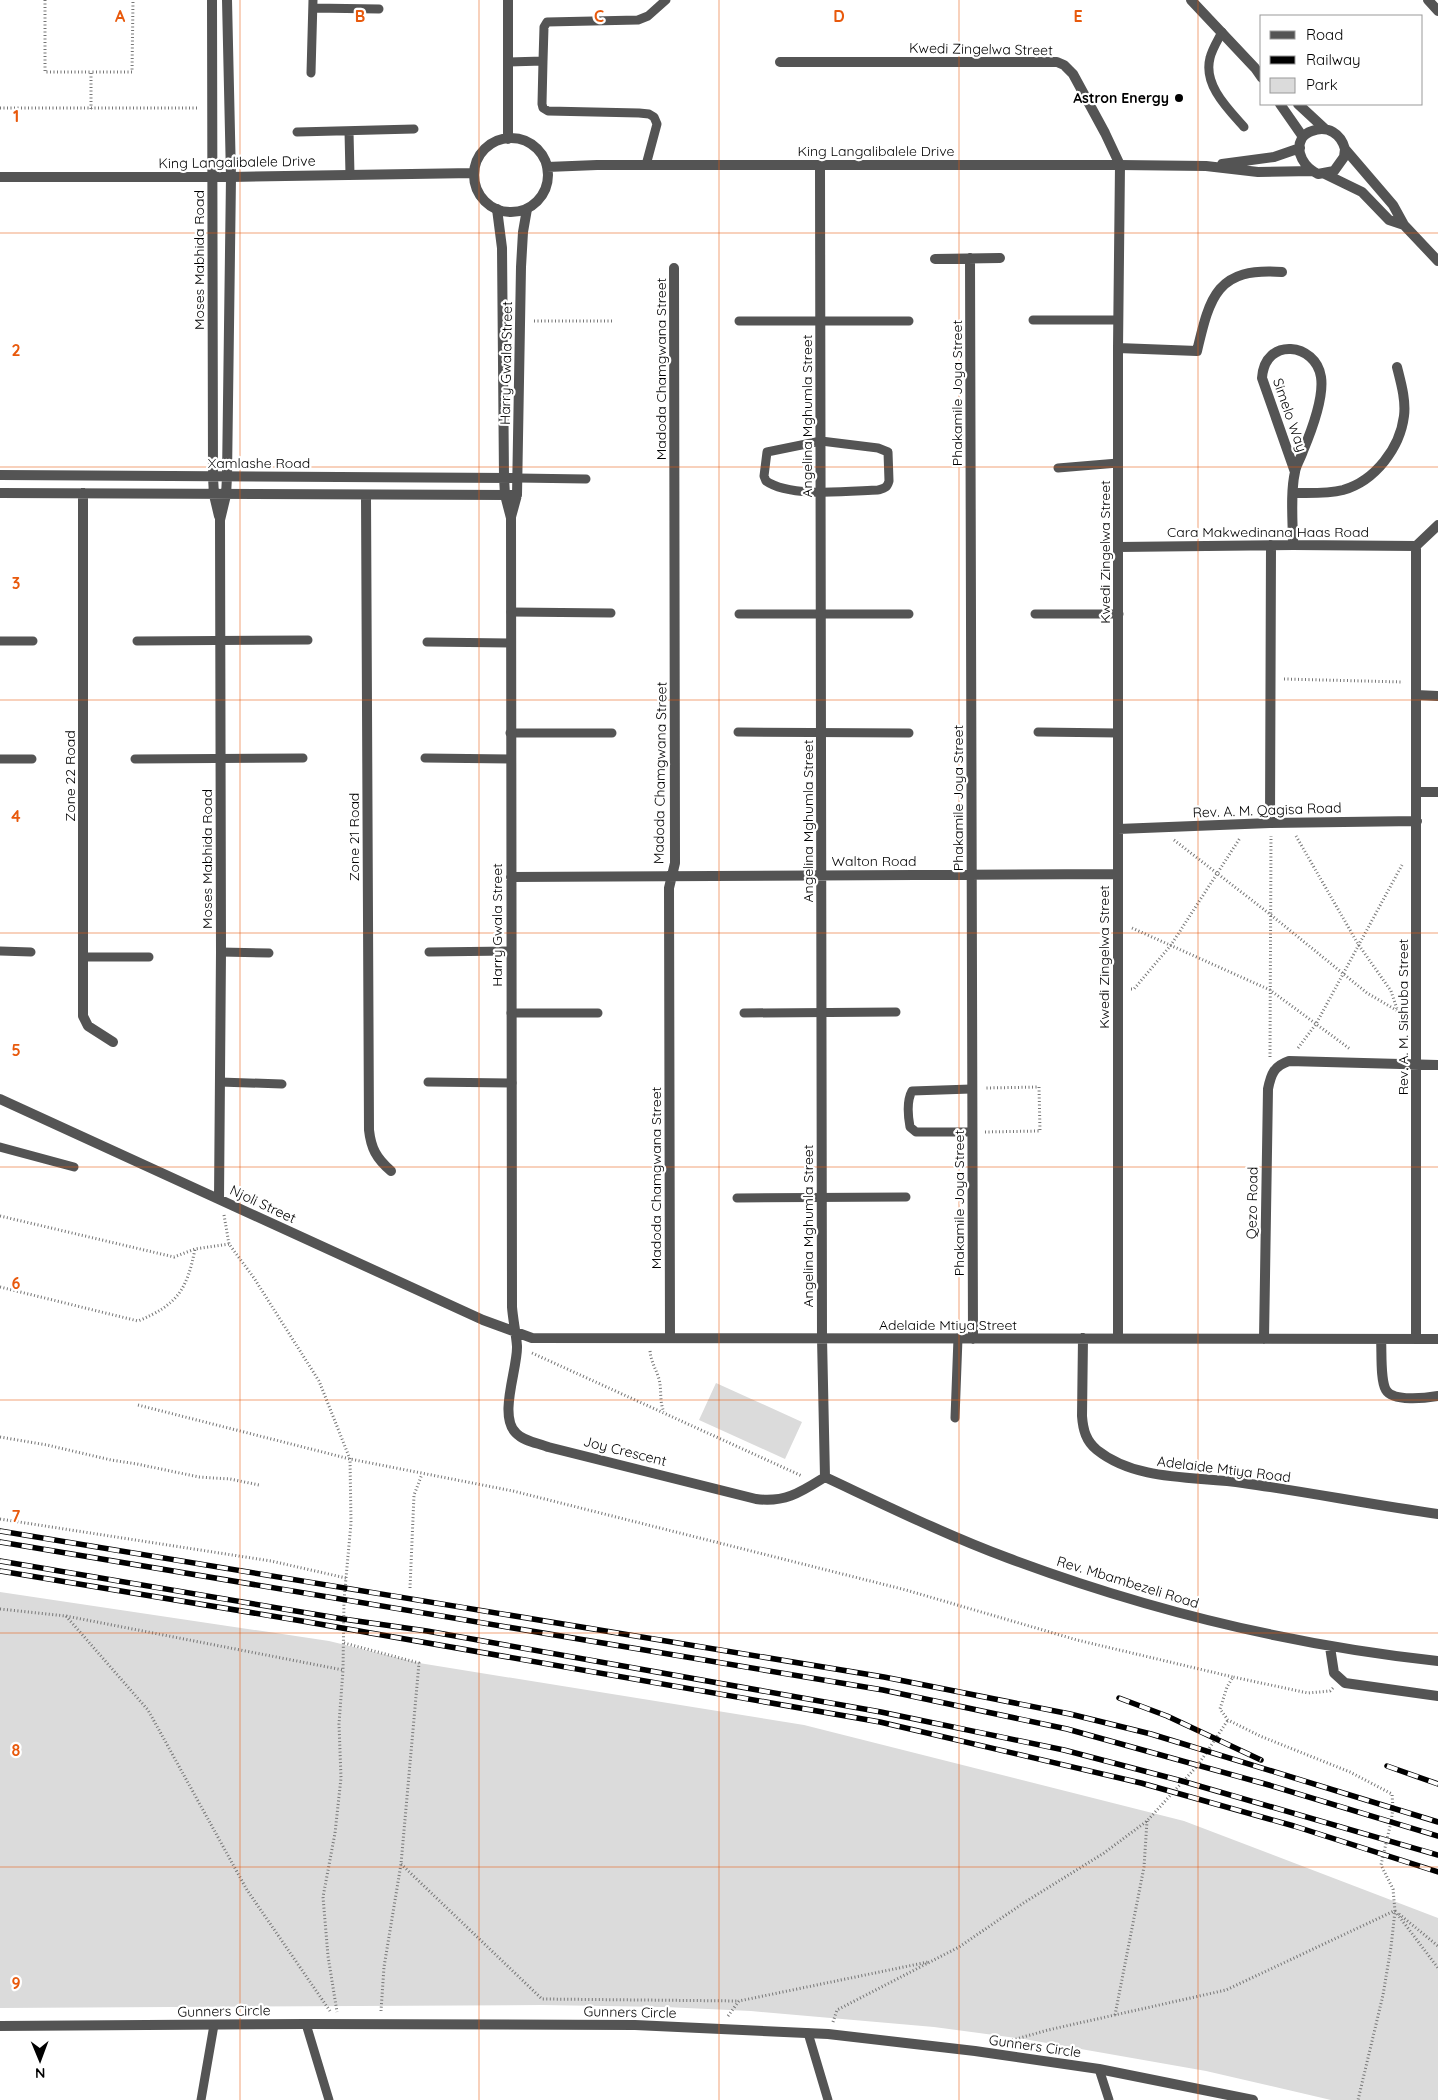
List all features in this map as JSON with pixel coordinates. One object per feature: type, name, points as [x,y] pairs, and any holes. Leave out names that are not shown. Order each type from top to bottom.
[{"type":"street","name":"Moses Mabhida Road","points":[[212,0],[213,477],[214,495],[220,520],[220,1082],[223,1200]]},
{"type":"street","name":"Moses Mabhida Road","points":[[220,520],[226,495],[227,477],[231,177],[228,0]]},
{"type":"street","points":[[508,0],[508,139]]},
{"type":"street","points":[[1191,0],[1258,70]]},
{"type":"street","points":[[1428,0],[1438,11]]},
{"type":"street","name":"Kwedi Zingelwa Street","points":[[780,62],[1057,62],[1064,65],[1073,74],[1120,165],[1117,874],[1118,1338]]},
{"type":"street","points":[[1281,105],[1303,137]]},
{"type":"street","points":[[1299,105],[1325,129],[1341,139],[1345,150],[1393,205],[1404,225],[1438,261]]},
{"type":"street","points":[[1325,129],[1309,132],[1303,137],[1300,148],[1301,157],[1312,171],[1325,174],[1362,192],[1389,220],[1404,225]]},
{"type":"street","points":[[508,139],[525,141],[533,146],[539,152],[547,167],[548,177],[542,196],[527,208],[515,212],[497,209],[482,199],[477,191],[474,173],[479,156],[484,150],[491,144],[508,139]]},
{"type":"street","name":"King Langalibalele Drive","points":[[1206,166],[1274,157],[1300,148]]},
{"type":"street","points":[[1325,174],[1334,171],[1339,166],[1345,150]]},
{"type":"street","name":"King Langalibalele Drive","points":[[547,167],[646,165],[1120,165],[1206,166],[1258,172],[1312,171]]},
{"type":"street","name":"Angelina Mghumla Street","points":[[820,165],[820,614],[822,732],[822,1338],[820,1480]]},
{"type":"street","name":"King Langalibalele Drive","points":[[0,177],[231,177],[474,173]]},
{"type":"street","name":"Harry Gwala Street","points":[[510,518],[517,495],[518,478],[521,267],[523,232],[527,208]]},
{"type":"street","name":"Harry Gwala Street","points":[[497,209],[502,248],[504,477],[505,495],[510,518],[512,1307],[515,1332]]},
{"type":"street","name":"Phakamile Joya Street","points":[[970,258],[973,1338]]},
{"type":"street","points":[[934,259],[1000,258]]},
{"type":"street","name":"Madoda Chamgwana Street","points":[[670,1338],[669,888],[676,863],[674,268]]},
{"type":"street","points":[[1118,348],[1197,351],[1207,310],[1213,298],[1224,286],[1244,273],[1264,270],[1282,272]]},
{"type":"street","name":"Simelo Way","points":[[1293,545],[1295,472],[1312,428],[1322,379],[1318,367],[1310,358],[1294,349],[1286,349],[1277,351],[1270,356],[1262,370],[1262,378],[1295,472]]},
{"type":"street","points":[[1294,493],[1314,494],[1345,489],[1373,474],[1387,458],[1398,438],[1404,415],[1402,385],[1397,367]]},
{"type":"street","name":"Xamlashe Road","points":[[0,475],[518,478]]},
{"type":"street","points":[[0,493],[366,496],[517,495]]},
{"type":"street","name":"Zone 22 Road","points":[[83,494],[82,1002],[85,1022],[94,1031],[113,1042]]},
{"type":"street","name":"Zone 21 Road","points":[[366,496],[369,1130],[372,1150],[391,1171]]},
{"type":"street","points":[[1416,546],[1438,526]]},
{"type":"street","points":[[1270,822],[1271,545]]},
{"type":"street","name":"Cara Makwedinana Haas Road","points":[[1119,547],[1416,546]]},
{"type":"street","name":"Rev. A. M. Sishuba Street","points":[[1416,546],[1416,1339]]},
{"type":"street","points":[[1416,695],[1438,696]]},
{"type":"street","points":[[1417,792],[1438,792]]},
{"type":"street","name":"Rev. A. M. Qagisa Road","points":[[1118,829],[1270,822],[1417,821]]},
{"type":"street","name":"Walton Road","points":[[511,877],[1117,874]]},
{"type":"street","points":[[1274,1069],[1280,1064],[1289,1061],[1438,1065]]},
{"type":"street","name":"Qezo Road","points":[[1264,1339],[1268,1089],[1274,1069]]},
{"type":"street","name":"Njoli Street","points":[[0,1099],[483,1320],[515,1332]]},
{"type":"street","name":"Adelaide Mtiya Street","points":[[515,1332],[532,1338],[1438,1339]]},
{"type":"street","name":"Joy Crescent","points":[[515,1332],[517,1347],[509,1416],[515,1433],[524,1439],[548,1447],[756,1499],[784,1500],[820,1480]]},
{"type":"street","name":"Adelaide Mtiya Road","points":[[1084,1338],[1083,1429],[1088,1441],[1098,1450],[1120,1462],[1148,1473],[1173,1478],[1241,1483],[1438,1514]]},
{"type":"street","points":[[1381,1339],[1384,1383],[1386,1390],[1392,1396],[1401,1398],[1438,1396]]},
{"type":"street","name":"Rev. Mbambezeli Road","points":[[820,1480],[1007,1558],[1084,1584],[1202,1619],[1330,1647],[1438,1661]]},
{"type":"street","points":[[1330,1647],[1334,1673],[1338,1679],[1351,1684],[1438,1696]]},
{"type":"street","name":"Gunners Circle","points":[[0,2026],[306,2024],[636,2025],[828,2034],[975,2051],[1099,2069],[1253,2100]]},
{"type":"lane","points":[[646,165],[657,124],[654,117],[639,113],[545,110],[542,104],[544,27],[546,22],[638,20],[648,16],[666,0]]},
{"type":"lane","points":[[311,73],[313,4],[379,9]]},
{"type":"lane","points":[[1222,32],[1210,58],[1211,78],[1220,98],[1244,127]]},
{"type":"lane","points":[[508,62],[543,61]]},
{"type":"lane","points":[[297,132],[414,129]]},
{"type":"lane","points":[[350,131],[350,175]]},
{"type":"lane","points":[[1033,320],[1118,320]]},
{"type":"lane","points":[[739,321],[909,321]]},
{"type":"lane","points":[[821,441],[878,448],[888,452],[890,458],[890,481],[885,488],[821,493],[777,486],[766,481],[764,476],[767,452],[821,441]]},
{"type":"lane","points":[[1058,468],[1118,463]]},
{"type":"lane","points":[[518,478],[586,479]]},
{"type":"lane","points":[[511,612],[611,614]]},
{"type":"lane","points":[[739,614],[909,614]]},
{"type":"lane","points":[[1035,614],[1119,614]]},
{"type":"lane","points":[[137,640],[308,640]]},
{"type":"lane","points":[[0,641],[33,641]]},
{"type":"lane","points":[[427,642],[511,643]]},
{"type":"lane","points":[[738,732],[909,733]]},
{"type":"lane","points":[[1038,732],[1118,733]]},
{"type":"lane","points":[[510,733],[612,733]]},
{"type":"lane","points":[[0,759],[32,758]]},
{"type":"lane","points":[[135,760],[303,758]]},
{"type":"lane","points":[[425,758],[510,759]]},
{"type":"lane","points":[[0,951],[31,952]]},
{"type":"lane","points":[[429,952],[511,951]]},
{"type":"lane","points":[[221,952],[269,953]]},
{"type":"lane","points":[[83,957],[149,956]]},
{"type":"lane","points":[[744,1013],[896,1012]]},
{"type":"lane","points":[[511,1013],[598,1013]]},
{"type":"lane","points":[[220,1082],[282,1084]]},
{"type":"lane","points":[[428,1082],[512,1083]]},
{"type":"lane","points":[[972,1089],[912,1091],[908,1118],[910,1127],[916,1132],[972,1132]]},
{"type":"lane","points":[[0,1147],[74,1167]]},
{"type":"lane","points":[[737,1198],[906,1197]]},
{"type":"lane","points":[[954,1418],[958,1338]]},
{"type":"lane","points":[[306,2024],[329,2100]]},
{"type":"lane","points":[[201,2100],[214,2025]]},
{"type":"lane","points":[[808,2033],[828,2100]]},
{"type":"lane","points":[[1099,2069],[1108,2100]]},
{"type":"path","points":[[45,0],[45,72],[132,72],[132,0]]},
{"type":"path","points":[[91,72],[91,109]]},
{"type":"path","points":[[0,108],[212,108]]},
{"type":"path","points":[[531,321],[613,320]]},
{"type":"path","points":[[1271,679],[1416,682]]},
{"type":"path","points":[[1270,822],[1272,853],[1270,1054],[1274,1069]]},
{"type":"path","points":[[1296,823],[1296,838],[1358,944],[1391,991],[1397,1010]]},
{"type":"path","points":[[1118,991],[1134,989],[1172,945],[1240,840],[1241,824]]},
{"type":"path","points":[[1173,827],[1174,842],[1271,914],[1368,993],[1416,1022]]},
{"type":"path","points":[[1289,1061],[1316,1024],[1342,972],[1407,854],[1417,846]]},
{"type":"path","points":[[1118,929],[1132,928],[1270,990],[1354,1052],[1361,1063]]},
{"type":"path","points":[[984,1132],[1040,1131],[1039,1087],[985,1088]]},
{"type":"path","points":[[223,1200],[223,1218],[229,1244],[254,1278],[319,1381],[350,1459],[351,1523],[343,1628],[343,1670],[339,1724],[341,1778],[335,1834],[323,1897],[328,1956],[339,2024]]},
{"type":"path","points":[[0,1216],[174,1257],[195,1249],[229,1244]]},
{"type":"path","points":[[0,1287],[138,1321],[160,1312],[178,1296],[191,1270],[195,1249]]},
{"type":"path","points":[[650,1338],[651,1361],[659,1380],[660,1403],[664,1413]]},
{"type":"path","points":[[517,1347],[820,1480]]},
{"type":"path","points":[[138,1406],[350,1459],[513,1492],[906,1590],[1077,1640],[1233,1677],[1308,1693],[1330,1692],[1338,1679]]},
{"type":"path","points":[[0,1437],[47,1444],[111,1460],[199,1477],[259,1485]]},
{"type":"path","points":[[410,1588],[414,1495],[422,1474]]},
{"type":"path","points":[[0,1519],[271,1561],[346,1578]]},
{"type":"path","points":[[0,1609],[66,1616],[343,1670]]},
{"type":"path","points":[[66,1616],[148,1710],[247,1890],[339,2024]]},
{"type":"path","points":[[344,1643],[419,1664],[401,1864],[384,1967],[380,2024]]},
{"type":"path","points":[[1233,1677],[1227,1687],[1220,1709],[1228,1720],[1260,1736],[1350,1772],[1392,1794],[1393,1808],[1381,1865],[1393,1889],[1395,1911],[1384,1995],[1358,2100]]},
{"type":"path","points":[[828,2034],[837,2010],[960,1947],[1025,1902],[1104,1853],[1147,1821],[1198,1765],[1228,1720]]},
{"type":"path","points":[[1116,2015],[1144,1867],[1147,1821]]},
{"type":"path","points":[[401,1864],[542,1999],[739,2001],[934,1961]]},
{"type":"path","points":[[1395,1911],[1438,1946]]},
{"type":"path","points":[[1395,1911],[1438,1968]]},
{"type":"path","points":[[1002,2043],[1048,2030],[1226,1990],[1395,1911]]},
{"type":"path","points":[[718,2029],[739,2001]]},
{"type":"green space","points":[[716,1383],[802,1422],[785,1459],[699,1420]]},
{"type":"green space","points":[[0,1592],[329,1641],[419,1663],[804,1725],[1184,1821],[1438,1918],[1438,2100],[1331,2100],[1206,2071],[1024,2039],[934,2027],[751,2011],[665,2007],[542,2005],[0,2008]]},
{"type":"railway","points":[[0,1531],[884,1677],[1070,1714],[1151,1734],[1438,1822]]},
{"type":"railway","points":[[0,1542],[883,1690],[1067,1729],[1269,1785],[1438,1836]]},
{"type":"railway","points":[[0,1561],[343,1619],[427,1631],[881,1712],[1064,1750],[1182,1781],[1438,1855]]},
{"type":"railway","points":[[0,1571],[302,1621],[880,1722],[1141,1783],[1294,1826],[1438,1872]]},
{"type":"railway","points":[[1119,1698],[1167,1716],[1261,1760]]},
{"type":"railway","points":[[1387,1766],[1438,1784]]},
{"type":"place","name":"Astron Energy","points":[[1179,98]]}]
